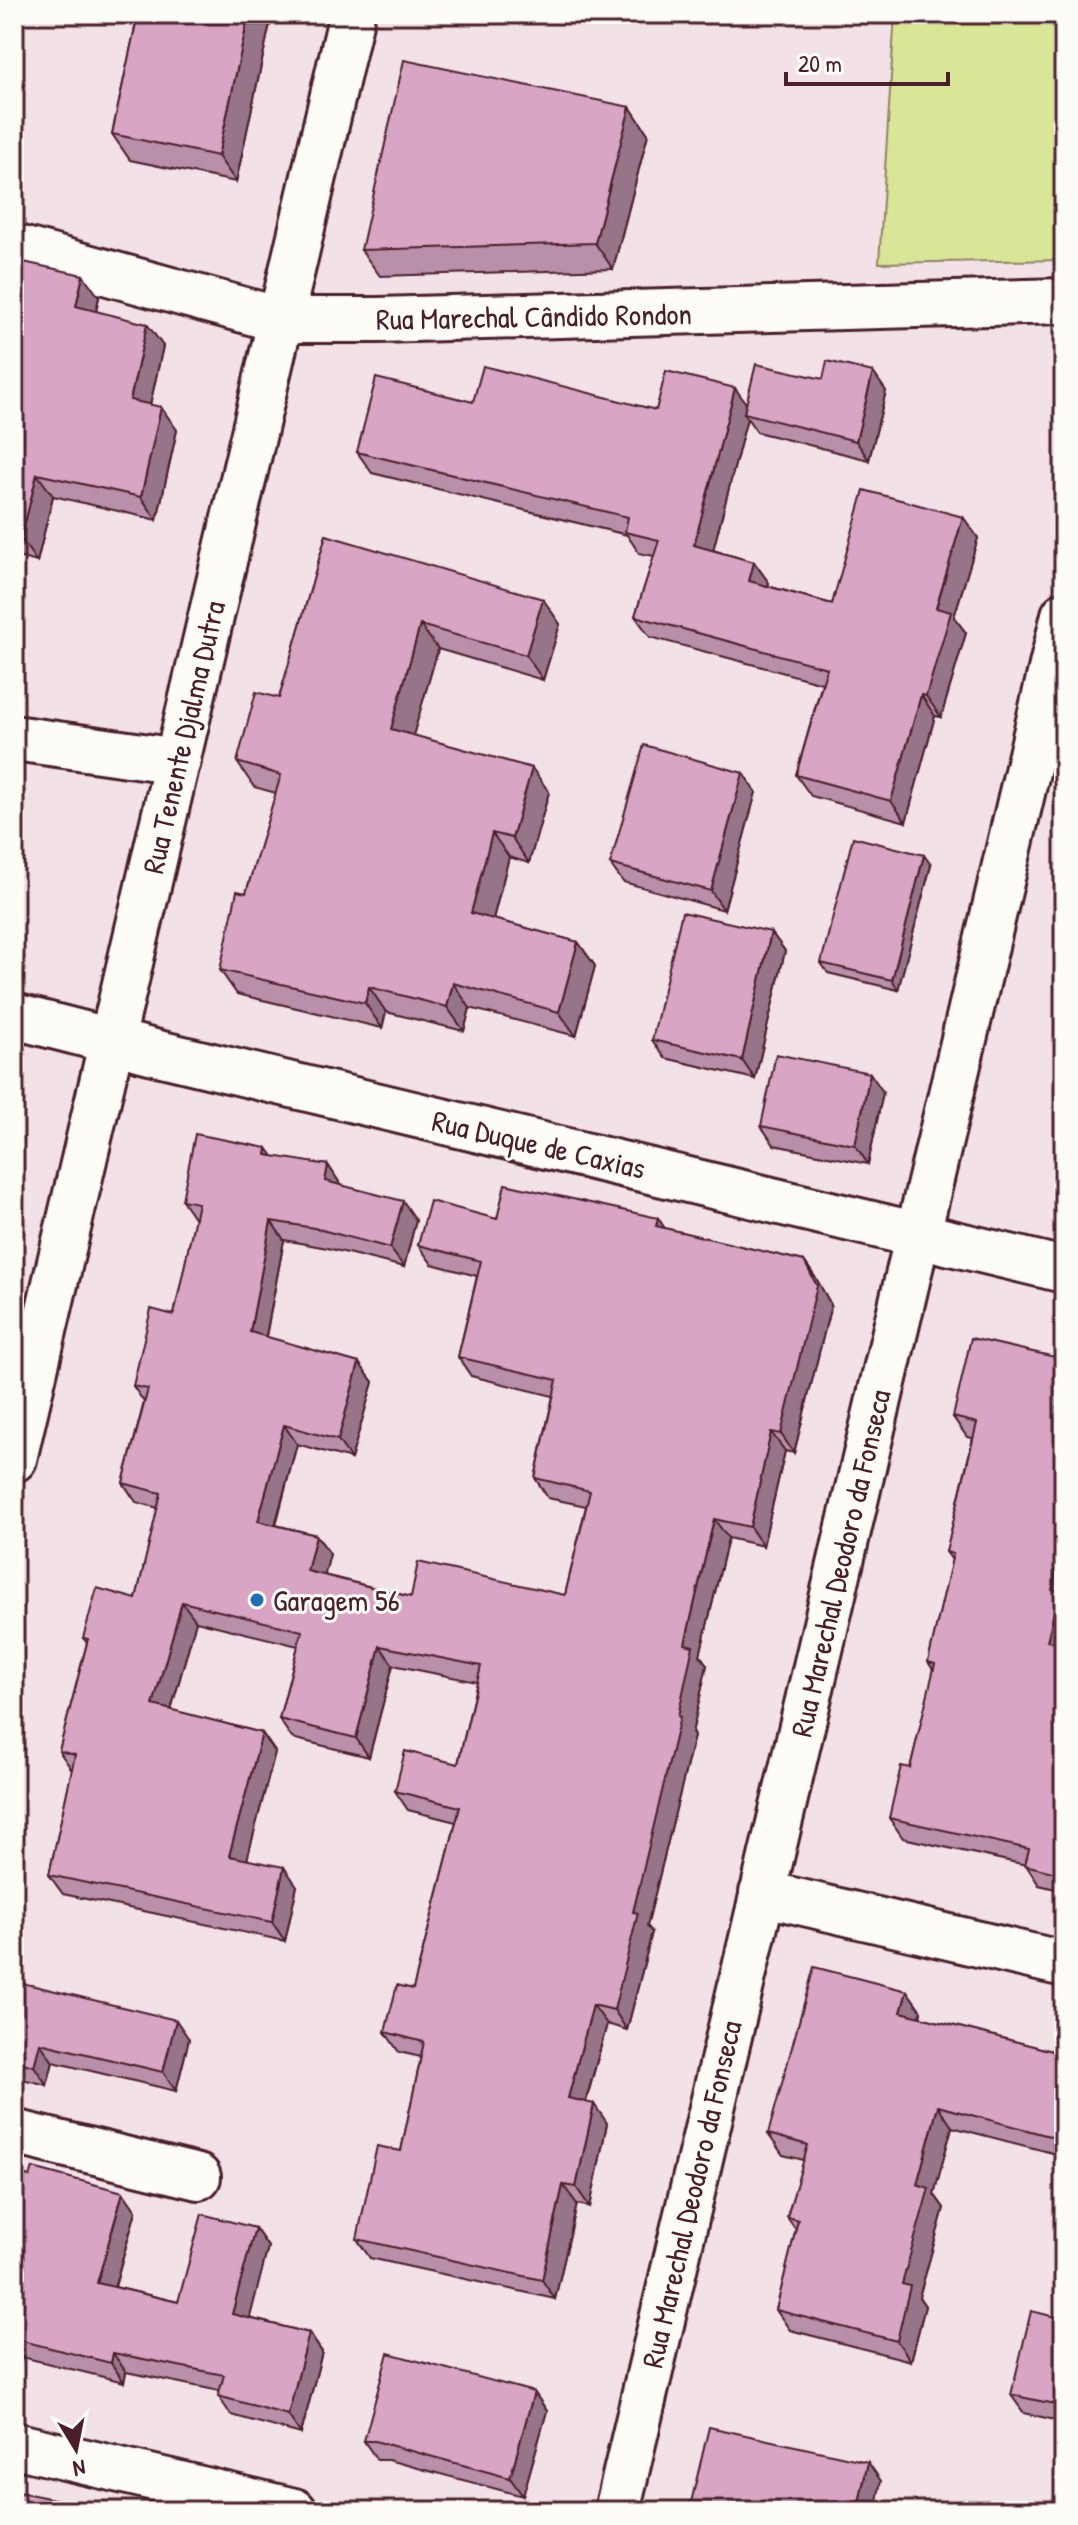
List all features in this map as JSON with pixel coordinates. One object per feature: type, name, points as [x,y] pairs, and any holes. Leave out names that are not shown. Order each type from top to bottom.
[{"type":"street","name":"Rua Tenente Djalma Dutra","points":[[14,1459],[352,14]]},
{"type":"street","name":"Rua Marechal Cândido Rondon","points":[[14,247],[280,320],[1064,301]]},
{"type":"street","name":"Rua Marechal Deodoro da Fonseca","points":[[617,2511],[1064,615]]},
{"type":"street","points":[[14,738],[178,761]]},
{"type":"street","name":"Rua Duque de Caxias","points":[[14,1016],[1064,1270]]},
{"type":"street","points":[[762,1893],[1064,1964]]},
{"type":"street","points":[[14,2132],[198,2177]]},
{"type":"street","points":[[14,2445],[294,2511]]},
{"type":"green space","points":[[895,14],[1064,14],[1064,260],[879,263]]},
{"type":"building","points":[[138,14],[249,14],[218,156],[112,134]]},
{"type":"building","points":[[404,60],[630,107],[595,243],[361,250]]},
{"type":"building","points":[[19,261],[83,275],[76,306],[147,324],[130,400],[161,407],[141,497],[37,474],[21,539],[14,538],[14,283]]},
{"type":"building","points":[[827,361],[873,372],[856,441],[744,413],[756,364],[823,379]]},
{"type":"building","points":[[483,366],[656,410],[666,371],[735,388],[694,545],[754,562],[749,581],[832,604],[864,490],[963,517],[936,608],[951,612],[926,696],[921,695],[891,801],[796,775],[827,668],[635,616],[659,540],[625,532],[628,517],[357,452],[376,378],[473,402]]},
{"type":"building","points":[[326,535],[543,599],[526,655],[420,625],[391,729],[532,768],[512,838],[492,833],[471,913],[578,942],[559,1012],[453,983],[447,1007],[369,987],[365,1003],[220,970],[237,891],[246,893],[281,775],[237,762],[256,692],[279,698]]},
{"type":"building","points":[[644,745],[743,773],[711,891],[610,864]]},
{"type":"building","points":[[853,837],[924,855],[892,980],[821,963]]},
{"type":"building","points":[[682,912],[771,932],[742,1060],[652,1040]]},
{"type":"building","points":[[776,1054],[870,1073],[855,1145],[761,1126]]},
{"type":"building","points":[[1064,1128],[1064,1165],[1056,1164]]},
{"type":"building","points":[[195,1134],[267,1148],[266,1155],[328,1165],[325,1181],[403,1201],[390,1248],[314,1228],[271,1221],[250,1332],[359,1363],[338,1440],[284,1425],[258,1521],[316,1535],[307,1571],[411,1597],[418,1562],[565,1595],[590,1491],[535,1478],[557,1380],[458,1357],[481,1261],[418,1245],[430,1201],[497,1219],[505,1184],[658,1218],[656,1226],[804,1261],[817,1286],[781,1434],[771,1432],[750,1527],[714,1519],[685,1644],[693,1646],[680,1717],[633,1912],[638,1913],[614,2010],[593,2005],[568,2098],[594,2104],[576,2187],[563,2185],[542,2280],[357,2239],[377,2146],[401,2151],[424,2042],[385,2032],[397,1985],[413,1989],[460,1807],[395,1791],[405,1751],[458,1764],[481,1666],[380,1646],[356,1738],[279,1719],[302,1631],[182,1602],[153,1705],[262,1733],[229,1856],[284,1867],[272,1922],[49,1875],[75,1755],[59,1751],[88,1639],[83,1638],[97,1588],[136,1599],[161,1493],[123,1483],[148,1389],[133,1386],[151,1309],[174,1315],[198,1203],[182,1200]]},
{"type":"building","points":[[971,1338],[1064,1359],[1064,1535],[1052,1590],[1059,1591],[1047,1641],[1064,1645],[1064,1875],[1025,1865],[1029,1849],[889,1818],[901,1766],[910,1768],[935,1664],[928,1662],[953,1554],[946,1552],[977,1423],[953,1417]]},
{"type":"building","points":[[814,1967],[907,1991],[901,2012],[1064,2054],[1064,2140],[938,2106],[917,2184],[929,2188],[902,2284],[910,2286],[897,2341],[776,2310],[798,2220],[787,2217],[808,2145],[768,2134]]},
{"type":"building","points":[[14,1981],[176,2020],[163,2072],[40,2043],[34,2066],[14,2061]]},
{"type":"building","points":[[33,2168],[123,2192],[97,2283],[178,2302],[202,2214],[255,2228],[232,2314],[309,2333],[288,2415],[218,2396],[224,2375],[113,2353],[111,2363],[14,2339],[14,2173],[30,2177]]},
{"type":"building","points":[[1031,2311],[1064,2319],[1064,2406],[1011,2395]]},
{"type":"building","points":[[388,2353],[534,2392],[510,2478],[375,2441],[364,2441]]},
{"type":"building","points":[[709,2427],[868,2462],[857,2511],[689,2511]]},
{"type":"building","points":[[14,2491],[113,2511],[14,2511]]},
{"type":"place","name":"Garagem 56","points":[[257,1600]]}]
